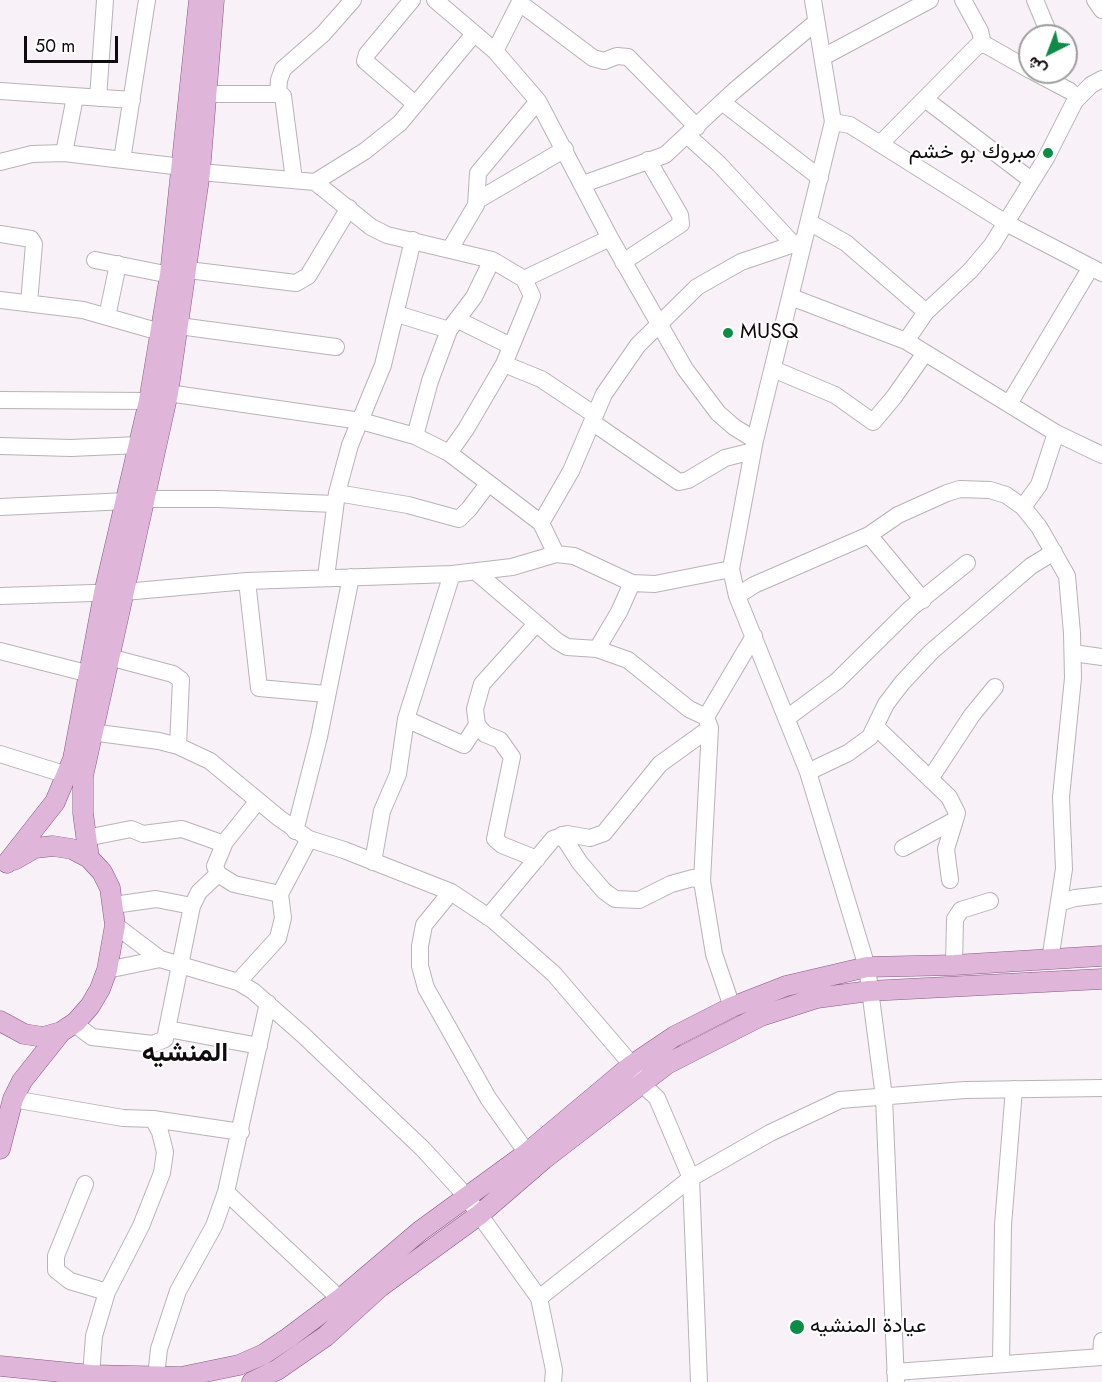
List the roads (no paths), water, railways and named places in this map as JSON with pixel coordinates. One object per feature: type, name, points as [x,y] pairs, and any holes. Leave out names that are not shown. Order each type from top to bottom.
[{"type":"main road","points":[[4,869],[50,809],[73,759],[90,674],[114,593],[135,500],[168,393],[179,326],[179,272],[191,169],[199,0]]},
{"type":"main road","points":[[191,169],[207,94],[214,0]]},
{"type":"main road","points":[[135,500],[139,445],[160,332],[179,272]]},
{"type":"main road","points":[[89,858],[82,796],[91,732],[109,657],[114,593]]},
{"type":"main road","points":[[0,1149],[13,1099],[22,1081],[68,1027],[90,1006],[107,970],[115,925],[110,888],[102,872],[89,858],[72,849],[53,846],[35,848],[4,869]]},
{"type":"main road","points":[[0,1366],[91,1375],[156,1377],[200,1374],[238,1365],[264,1354],[340,1299],[420,1231],[527,1153],[632,1065],[675,1036],[732,1007],[786,986],[867,966],[954,965],[1102,956]]},
{"type":"main road","points":[[252,1382],[277,1370],[326,1336],[380,1287],[479,1215],[544,1160],[667,1065],[761,1016],[817,998],[869,991],[1102,979]]},
{"type":"main road","points":[[0,1020],[24,1034],[43,1037],[68,1027]]},
{"type":"street","points":[[98,98],[105,0]]},
{"type":"street","points":[[122,160],[147,0]]},
{"type":"street","points":[[278,94],[283,69],[323,34],[353,0]]},
{"type":"street","points":[[412,0],[367,54],[364,61],[414,103]]},
{"type":"street","points":[[435,0],[495,51],[538,101],[623,262],[695,384],[718,413],[754,445]]},
{"type":"street","points":[[813,0],[833,122],[809,222],[798,243],[791,297],[754,445],[731,569],[737,596],[808,772],[867,966],[884,1097],[896,1377],[1102,1352]]},
{"type":"street","points":[[823,57],[930,0]]},
{"type":"street","points":[[1035,0],[1045,24]]},
{"type":"street","points":[[1095,0],[1102,10]]},
{"type":"street","points":[[495,51],[520,1],[593,58],[604,61],[617,56],[628,57],[719,164],[798,243]]},
{"type":"street","points":[[966,1],[980,31],[983,44]]},
{"type":"street","points":[[583,184],[665,155],[722,102],[816,22]]},
{"type":"street","points":[[315,182],[365,152],[400,123],[414,103],[474,34]]},
{"type":"street","points":[[880,144],[978,45],[983,44],[1018,63]]},
{"type":"street","points":[[906,341],[926,312],[970,271],[992,246],[1031,180],[1073,96],[1102,79]]},
{"type":"street","points":[[1053,84],[1073,96]]},
{"type":"street","points":[[1068,84],[1073,96]]},
{"type":"street","points":[[0,91],[75,98],[132,100]]},
{"type":"street","points":[[207,94],[278,94],[285,99],[294,180]]},
{"type":"street","points":[[64,153],[75,98]]},
{"type":"street","points":[[925,99],[1031,180]]},
{"type":"street","points":[[450,249],[478,200],[478,173],[538,101]]},
{"type":"street","points":[[722,102],[820,178]]},
{"type":"street","points":[[833,122],[850,125],[1006,223],[1096,270],[1010,404]]},
{"type":"street","points":[[478,200],[565,149]]},
{"type":"street","points":[[0,162],[32,154],[64,153],[315,182],[371,227],[387,235],[492,260],[524,279],[532,296],[504,364],[449,453]]},
{"type":"street","points":[[623,262],[681,224],[680,215],[648,160]]},
{"type":"street","points":[[95,260],[179,272],[297,284],[308,276],[350,208]]},
{"type":"street","points":[[809,222],[846,243],[926,312]]},
{"type":"street","points":[[0,234],[33,240],[29,303]]},
{"type":"street","points":[[524,279],[610,238]]},
{"type":"street","points":[[326,577],[335,498],[350,445],[383,365],[413,240]]},
{"type":"street","points":[[541,523],[571,471],[593,419],[620,368],[658,323],[697,287],[723,271],[741,262],[798,243]]},
{"type":"street","points":[[415,436],[430,381],[454,325],[474,297],[492,260]]},
{"type":"street","points":[[108,317],[118,264]]},
{"type":"street","points":[[791,297],[906,341],[1056,433],[1102,455]]},
{"type":"street","points":[[0,300],[83,310],[160,332]]},
{"type":"street","points":[[397,314],[454,325],[511,345]]},
{"type":"street","points":[[179,326],[336,347]]},
{"type":"street","points":[[773,369],[835,395],[873,422],[894,397],[925,352]]},
{"type":"street","points":[[504,364],[541,379],[679,482],[688,480],[725,458],[754,445]]},
{"type":"street","points":[[168,393],[361,421],[415,436],[449,453],[541,523],[556,554]]},
{"type":"street","points":[[0,400],[149,401]]},
{"type":"street","points":[[1023,507],[1039,485],[1056,433]]},
{"type":"street","points":[[0,446],[71,448],[139,445]]},
{"type":"street","points":[[0,507],[135,500],[335,498],[408,505],[459,519],[488,484]]},
{"type":"street","points":[[737,596],[754,585],[869,536],[913,507],[960,489],[990,490],[1006,495],[1023,507],[1054,552],[1067,576],[1070,590],[1073,678],[1061,797],[1064,868],[1050,960]]},
{"type":"street","points":[[869,536],[923,600]]},
{"type":"street","points":[[808,772],[848,753],[870,737],[902,683],[931,652],[1031,566],[1054,552]]},
{"type":"street","points":[[0,596],[114,593],[247,581],[326,577],[452,574],[512,567],[556,554],[574,556],[632,583],[655,584],[731,569]]},
{"type":"street","points":[[787,718],[837,681],[910,608],[967,563]]},
{"type":"street","points":[[476,572],[536,624],[567,647],[597,649],[628,660],[708,722]]},
{"type":"street","points":[[373,862],[382,812],[398,774],[406,719],[452,574]]},
{"type":"street","points":[[238,982],[278,938],[283,918],[280,894],[302,835],[326,694],[351,577]]},
{"type":"street","points":[[247,581],[259,688],[326,694]]},
{"type":"street","points":[[597,649],[619,612],[632,583]]},
{"type":"street","points":[[536,624],[482,684],[476,696],[475,709],[477,725],[485,734],[500,740],[512,757],[495,838],[502,844],[537,859]]},
{"type":"street","points":[[488,917],[553,840],[562,836],[590,838],[604,833],[660,764],[708,722],[754,636]]},
{"type":"street","points":[[0,651],[90,674]]},
{"type":"street","points":[[1073,653],[1102,657]]},
{"type":"street","points":[[109,657],[173,674],[181,680],[178,746]]},
{"type":"street","points":[[930,779],[972,715],[995,687]]},
{"type":"street","points":[[406,719],[464,745],[477,725]]},
{"type":"street","points":[[708,722],[702,881],[714,954],[732,1007]]},
{"type":"street","points":[[876,727],[955,805],[955,820],[946,849],[950,880]]},
{"type":"street","points":[[91,732],[178,746],[210,761],[257,802],[302,835],[451,892],[488,917],[555,974],[632,1065],[642,1084],[657,1098],[666,1114],[691,1178],[699,1382]]},
{"type":"street","points":[[0,754],[67,775]]},
{"type":"street","points":[[257,802],[224,844],[215,866],[218,874],[234,884],[280,894]]},
{"type":"street","points":[[903,848],[955,820]]},
{"type":"street","points":[[86,838],[131,829],[143,834],[182,829],[224,844]]},
{"type":"street","points":[[562,836],[580,863],[604,891],[615,899],[639,900],[671,884],[693,878],[702,881]]},
{"type":"street","points":[[68,1027],[80,1029],[92,1037],[153,1044],[165,1039],[192,906],[199,892],[218,874]]},
{"type":"street","points":[[451,892],[424,925],[420,966],[426,988],[488,1098],[527,1153]]},
{"type":"street","points":[[1059,903],[1075,898],[1102,895]]},
{"type":"street","points":[[114,905],[156,899],[192,906]]},
{"type":"street","points":[[954,965],[955,919],[961,910],[990,901]]},
{"type":"street","points":[[115,925],[160,959],[238,982],[268,1003],[423,1149],[466,1196],[539,1298],[554,1382]]},
{"type":"street","points":[[107,970],[160,959]]},
{"type":"street","points":[[156,1377],[162,1335],[178,1291],[214,1226],[226,1192],[268,1003]]},
{"type":"street","points":[[168,1029],[259,1046]]},
{"type":"street","points":[[539,1298],[691,1178],[810,1113],[840,1100],[1014,1089],[1102,1088]]},
{"type":"street","points":[[1001,1364],[1003,1225],[1014,1089]]},
{"type":"street","points":[[13,1099],[123,1118],[153,1119],[241,1132]]},
{"type":"street","points":[[91,1375],[94,1336],[107,1292],[141,1226],[162,1173],[165,1152],[153,1119]]},
{"type":"street","points":[[85,1184],[56,1256],[56,1270],[70,1281],[107,1292]]},
{"type":"street","points":[[226,1192],[340,1299]]},
{"type":"place","name":"مبروك بو خشم","points":[[1048,153]]},
{"type":"place","name":"MUSQ","points":[[728,333]]},
{"type":"place","name":"عيادة المنشيه","points":[[797,1327]]},
{"type":"district","name":"المنشيه","points":[[185,1054]]}]
